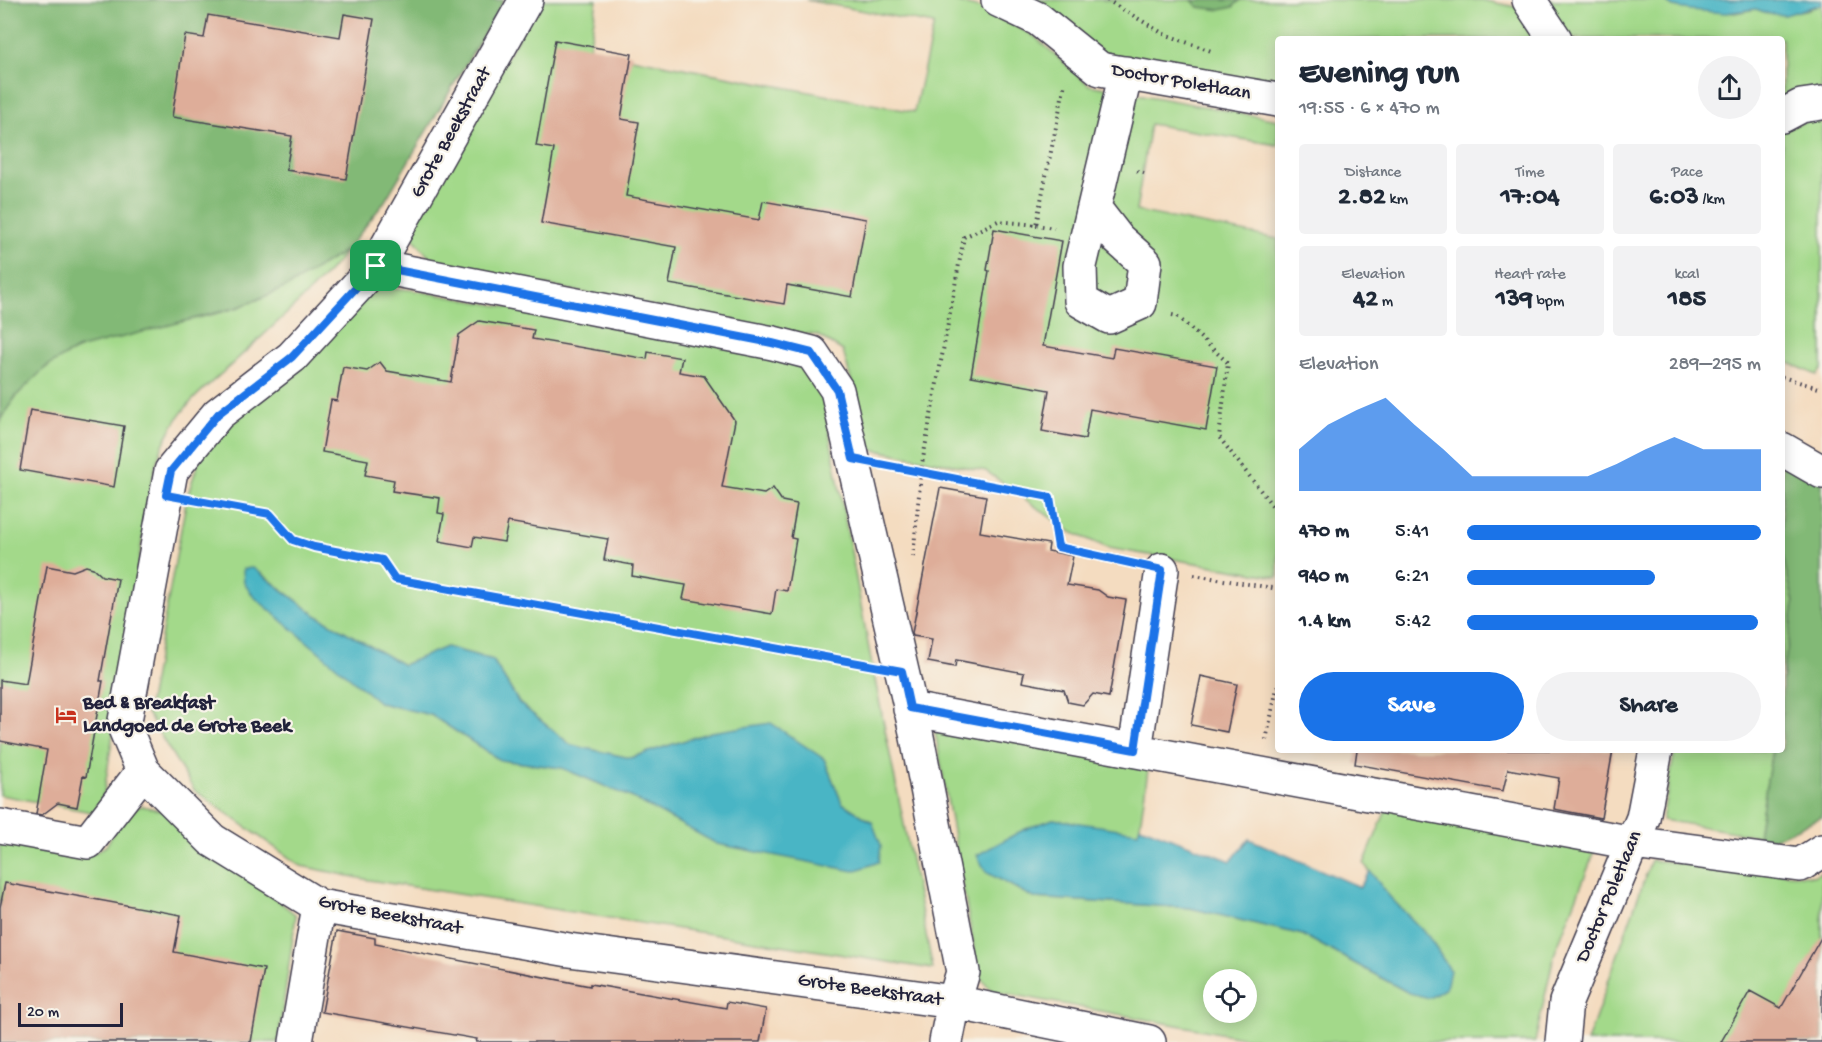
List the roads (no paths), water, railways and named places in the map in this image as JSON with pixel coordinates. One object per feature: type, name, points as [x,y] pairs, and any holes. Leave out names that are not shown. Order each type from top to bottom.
[{"type":"street","name":"Grote Beekstraat","points":[[526,0],[376,266],[292,357],[218,414],[171,471],[124,726],[143,771],[212,840],[319,906],[569,950],[954,1002]]},
{"type":"street","name":"Doctor Poletlaan","points":[[998,0],[1038,19],[1100,69],[1275,99]]},
{"type":"street","points":[[1529,0],[1553,36]]},
{"type":"street","points":[[1094,208],[1119,239],[1145,263],[1140,303],[1109,317],[1081,301],[1080,266],[1126,74]]},
{"type":"street","points":[[1785,114],[1801,106],[1822,103]]},
{"type":"street","name":"Grote Beekstraat","points":[[376,266],[772,343],[812,353],[837,390],[902,671],[963,972],[946,1042]]},
{"type":"street","points":[[1785,451],[1822,472]]},
{"type":"street","points":[[1135,750],[1162,570]]},
{"type":"street","points":[[910,708],[1633,843],[1800,865],[1822,850]]},
{"type":"street","name":"Doctor Poletlaan","points":[[1562,1042],[1566,1002],[1643,818],[1655,753]]},
{"type":"street","points":[[0,826],[88,842],[143,771]]},
{"type":"street","points":[[296,1042],[319,906]]},
{"type":"street","points":[[954,1002],[1149,1042]]},
{"type":"water","points":[[1663,0],[1822,0],[1822,4],[1785,15],[1770,14],[1756,9],[1726,13],[1690,10],[1673,7]]},
{"type":"water","points":[[253,568],[316,615],[403,665],[446,647],[493,660],[519,703],[571,745],[630,758],[711,732],[771,723],[824,759],[842,803],[872,822],[881,845],[879,862],[854,871],[717,844],[633,798],[562,768],[500,760],[431,715],[380,703],[253,596],[244,583],[243,569]]},
{"type":"water","points":[[1053,819],[1138,832],[1140,826],[1231,861],[1249,839],[1360,887],[1370,871],[1389,896],[1428,936],[1450,970],[1446,988],[1430,998],[1409,993],[1303,935],[1190,908],[1034,898],[986,872],[977,855],[1023,830]]},
{"type":"place","name":"Bed & Breakfast Landgoed de Grote Beek","points":[[66,715]]}]
